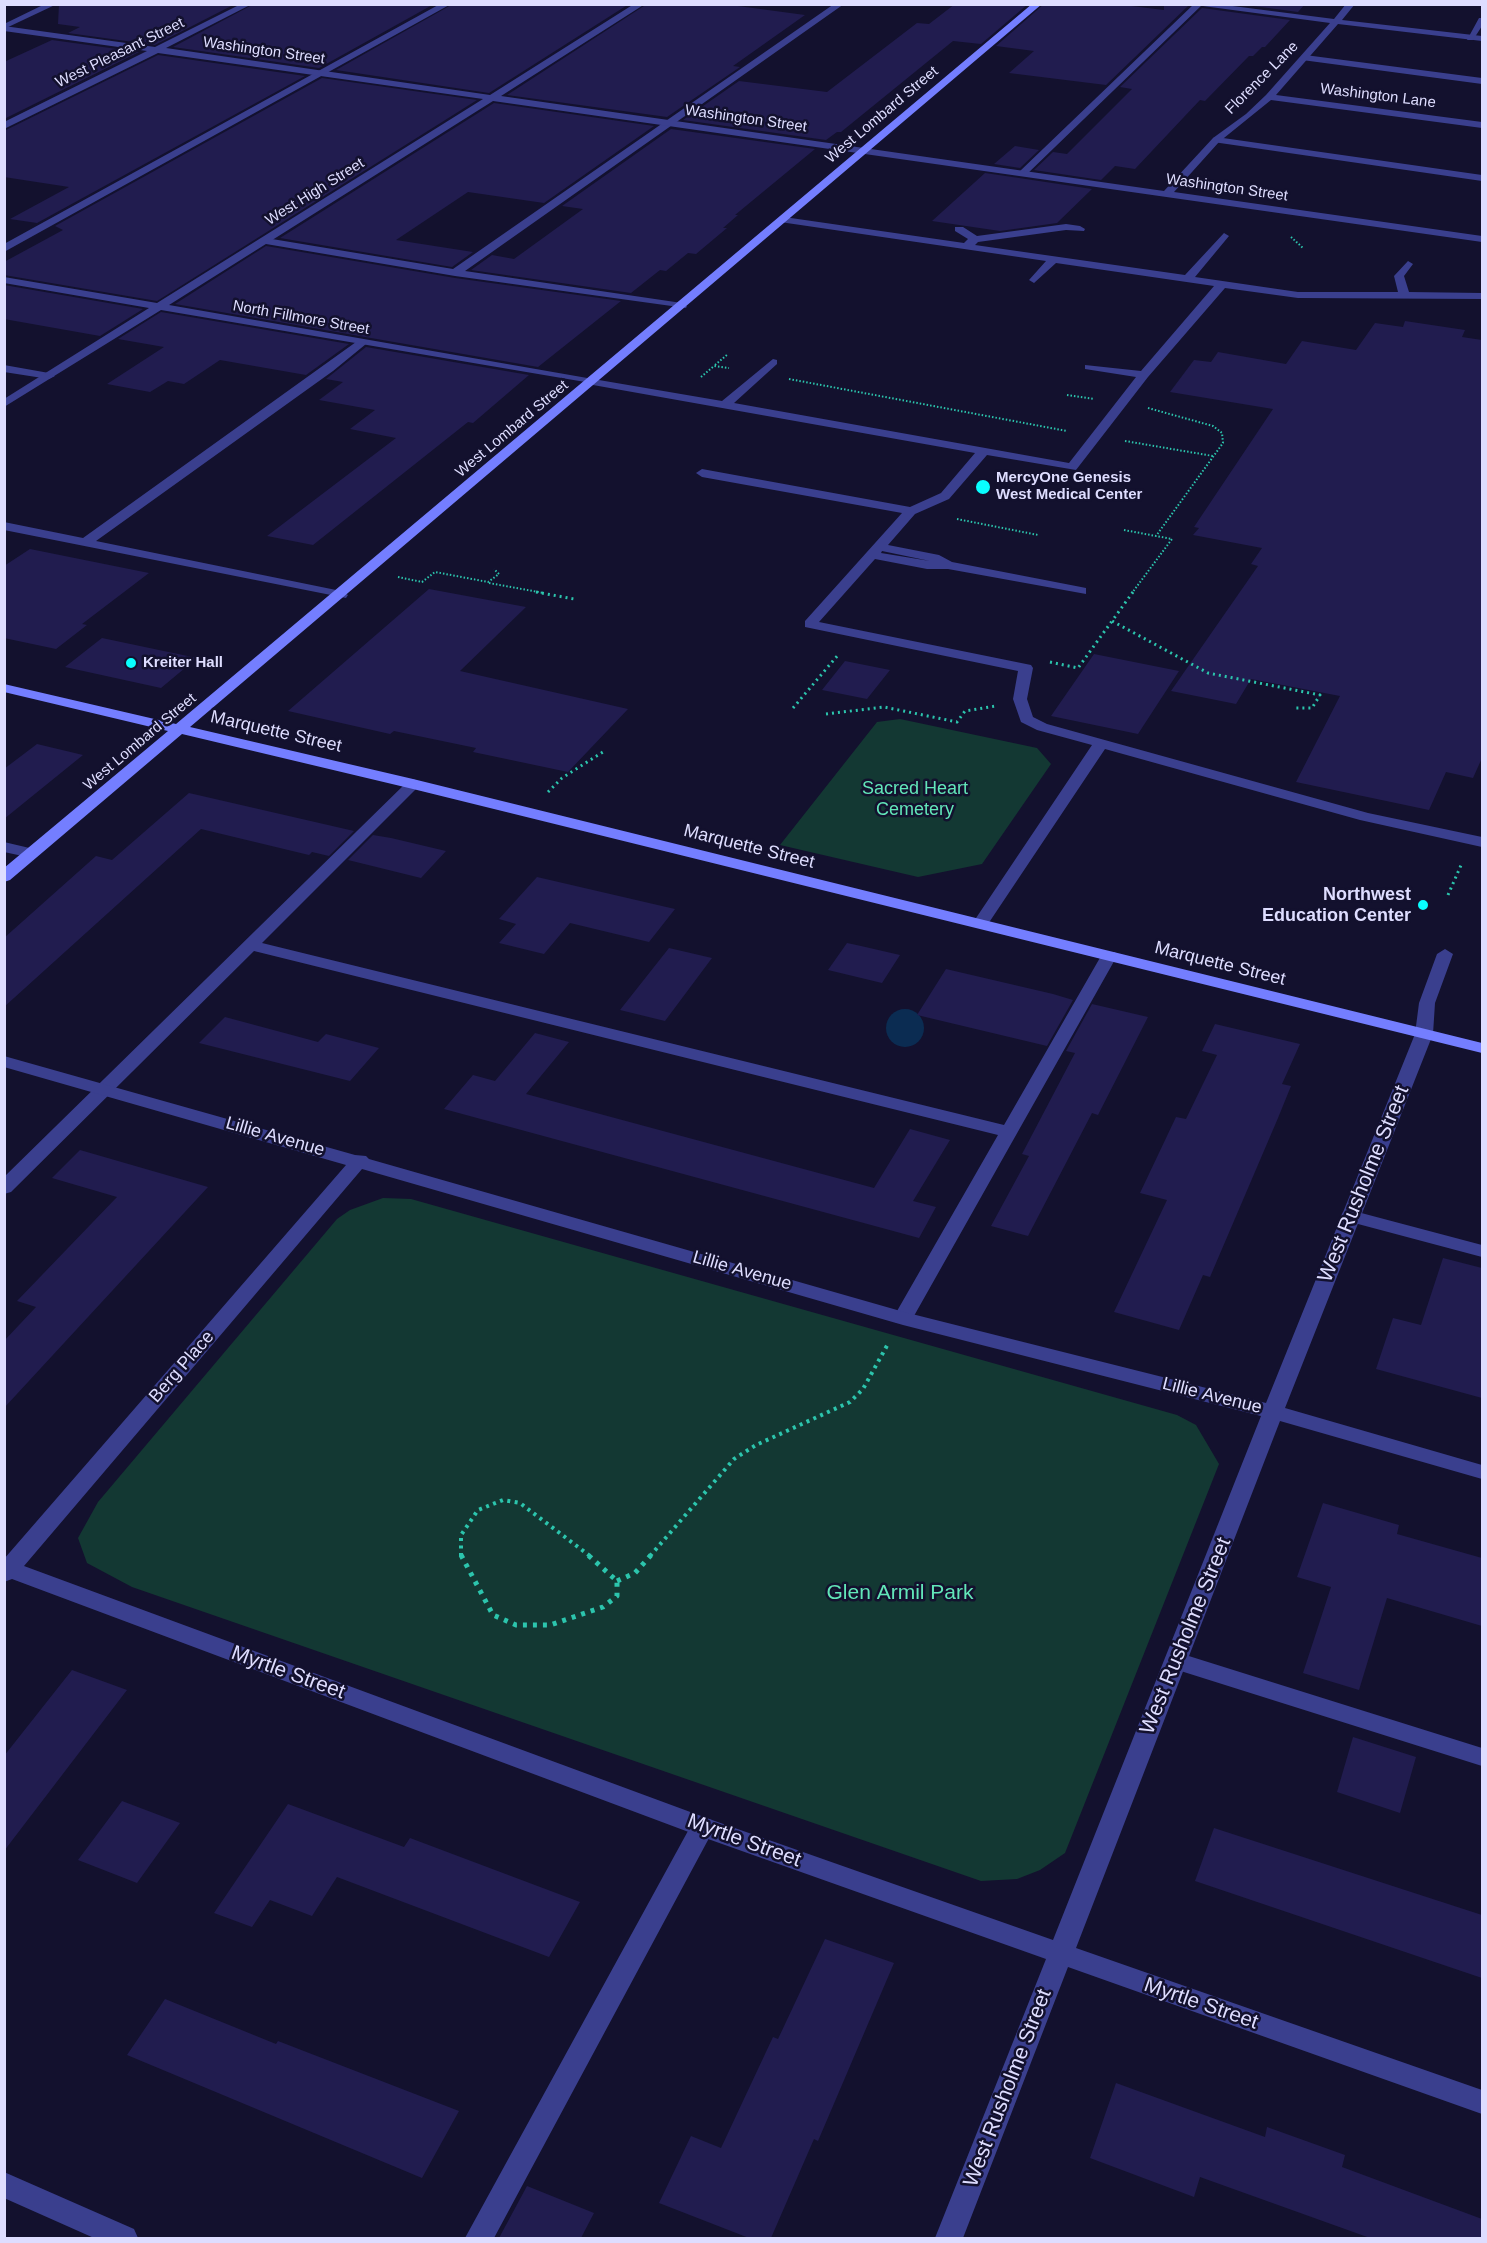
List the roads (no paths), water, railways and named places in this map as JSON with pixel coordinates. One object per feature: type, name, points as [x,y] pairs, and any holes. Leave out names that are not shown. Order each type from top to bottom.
[{"type":"street","points":[[4,27],[53,4]]},
{"type":"street","name":"West Pleasant Street","points":[[4,126],[248,4]]},
{"type":"street","points":[[4,249],[447,4]]},
{"type":"street","name":"West High Street","points":[[4,404],[641,4]]},
{"type":"street","points":[[455,273],[840,4]]},
{"type":"street","name":"West Lombard Street","points":[[4,877],[341,595],[1038,4]]},
{"type":"street","points":[[1192,4],[1482,39]]},
{"type":"street","name":"Florence Lane","points":[[1166,195],[1216,140],[1249,116],[1269,97],[1351,4]]},
{"type":"street","points":[[1022,174],[1198,5]]},
{"type":"street","points":[[1470,38],[1482,20]]},
{"type":"street","name":"Washington Street","points":[[4,27],[154,51],[1482,239]]},
{"type":"street","points":[[1305,58],[1482,81]]},
{"type":"street","name":"Washington Lane","points":[[1269,97],[1482,124]]},
{"type":"street","points":[[1216,140],[1482,178]]},
{"type":"street","points":[[784,220],[918,244],[966,247],[1298,295],[1482,296]]},
{"type":"street","points":[[966,247],[975,239],[1066,227],[1080,229]]},
{"type":"street","points":[[959,229],[975,239]]},
{"type":"street","points":[[1187,280],[1224,236]]},
{"type":"street","points":[[266,241],[455,273],[682,306]]},
{"type":"street","points":[[1034,280],[1053,260]]},
{"type":"street","points":[[1405,296],[1399,276],[1408,264]]},
{"type":"street","name":"North Fillmore Street","points":[[4,280],[1072,467],[1144,375]]},
{"type":"street","points":[[1089,367],[1144,375],[1221,285]]},
{"type":"street","points":[[85,543],[329,369],[360,344]]},
{"type":"street","points":[[724,406],[773,362]]},
{"type":"street","points":[[4,368],[49,376]]},
{"type":"street","points":[[983,452],[945,496],[911,511],[810,624],[1026,668],[1021,702],[1026,719],[1042,727],[1365,817],[1482,842]]},
{"type":"street","points":[[702,473],[911,511]]},
{"type":"street","points":[[4,526],[341,595]]},
{"type":"street","points":[[876,551],[927,565],[948,565],[1081,591]]},
{"type":"street","name":"Marquette Street","points":[[4,688],[413,784],[1482,1048]]},
{"type":"street","points":[[980,924],[1101,743]]},
{"type":"street","points":[[4,1188],[413,784]]},
{"type":"street","points":[[4,847],[32,853]]},
{"type":"street","points":[[250,945],[1009,1132]]},
{"type":"street","name":"West Rusholme Street","points":[[949,2238],[1350,1216],[1424,1034],[1427,1003],[1445,954]]},
{"type":"street","points":[[903,1318],[1109,956]]},
{"type":"street","name":"Lillie Avenue","points":[[4,1061],[360,1160],[903,1318],[1274,1412],[1482,1472]]},
{"type":"street","name":"Berg Place","points":[[7,1571],[360,1160]]},
{"type":"street","points":[[1350,1216],[1482,1251]]},
{"type":"street","name":"Myrtle Street","points":[[7,1571],[702,1827],[1482,2102]]},
{"type":"street","points":[[1176,1661],[1482,1757]]},
{"type":"street","points":[[479,2238],[702,1827]]},
{"type":"street","points":[[4,2185],[124,2238]]},
{"type":"water","points":[[905,1009],[918,1015],[924,1028],[918,1041],[905,1047],[892,1041],[886,1028],[892,1015]]},
{"type":"place","name":"MercyOne Genesis West Medical Center","points":[[983,487]]},
{"type":"place","name":"Kreiter Hall","points":[[131,663]]},
{"type":"place","name":"Northwest Education Center","points":[[1423,905]]},
{"type":"park label","name":"Sacred Heart Cemetery","points":[[915,799]]},
{"type":"park label","name":"Glen Armil Park","points":[[900,1593]]}]
